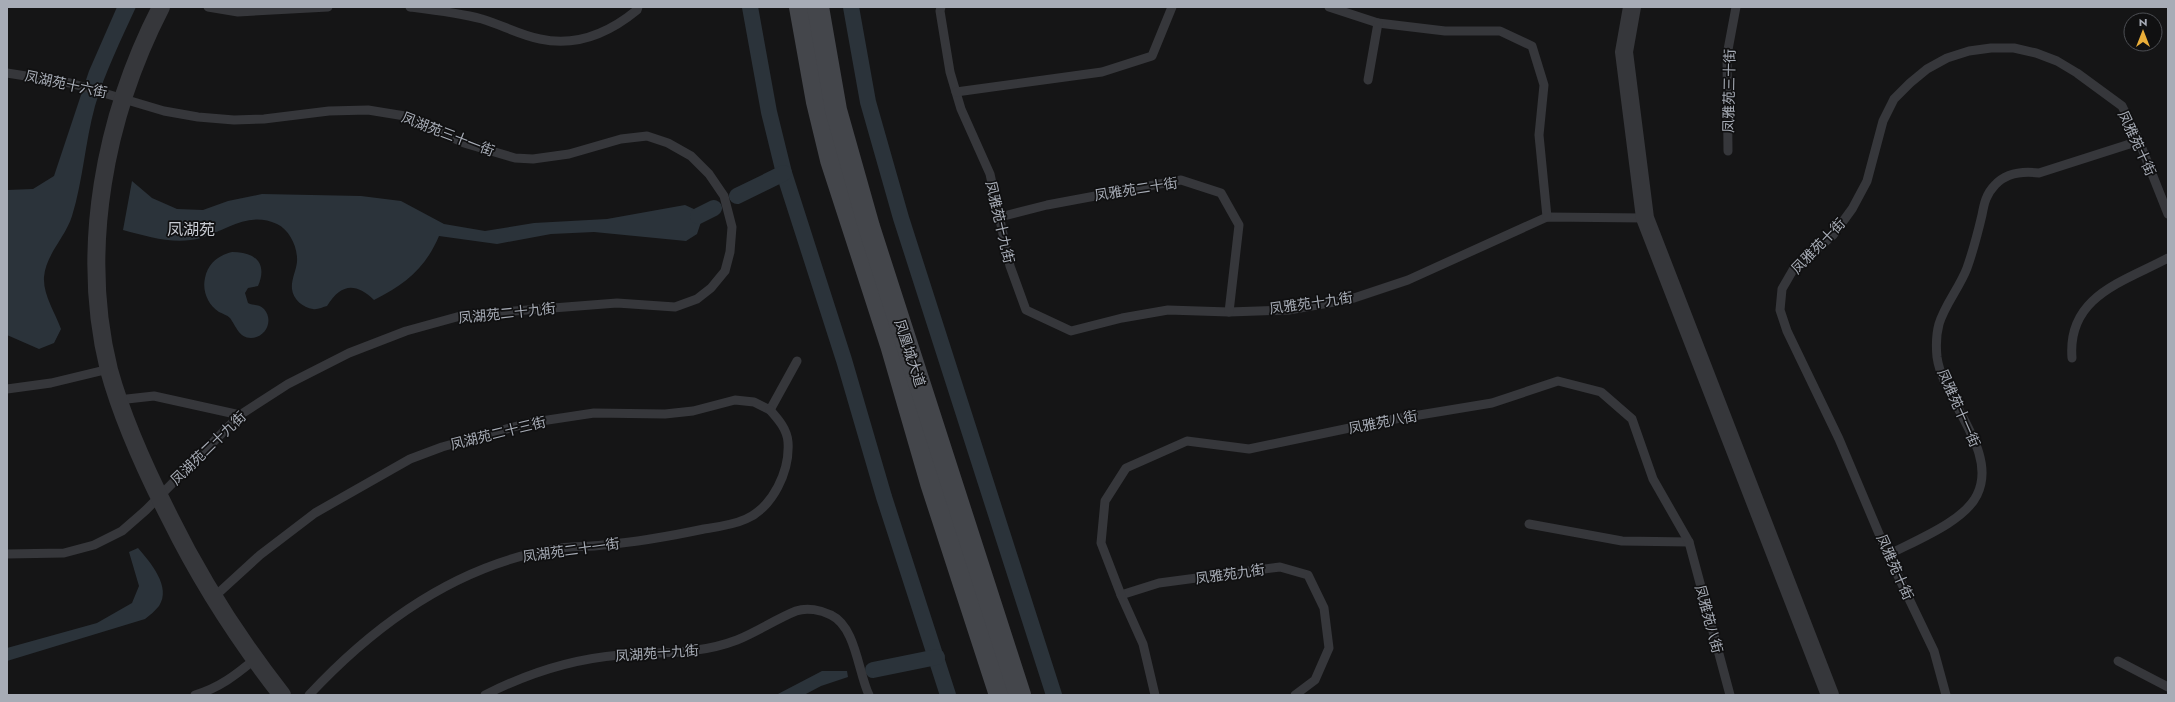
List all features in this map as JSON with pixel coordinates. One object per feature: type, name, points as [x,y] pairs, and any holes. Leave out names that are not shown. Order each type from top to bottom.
[{"type":"main road","name":"凤凰城大道","points":[[800,7],[817,102],[831,160],[891,345],[931,483],[1000,695]]},
{"type":"main road","name":"凤凰城大道","points":[[818,7],[836,110],[869,227],[1020,695]]},
{"type":"street","points":[[161,7],[144,43],[124,98],[105,173],[97,239],[98,306],[109,369],[118,400],[159,496],[180,538],[214,597],[255,659],[282,695]]},
{"type":"street","points":[[1632,7],[1624,52],[1645,218],[1830,695]]},
{"type":"lane","points":[[208,7],[238,12],[328,7]]},
{"type":"lane","points":[[410,7],[438,10],[483,20],[541,40],[568,41],[594,36],[618,25],[638,7]]},
{"type":"lane","name":"凤雅苑十九街","points":[[942,7],[940,11],[956,92],[961,109],[990,174],[1010,266],[1026,310],[1071,331],[1122,318],[1168,310],[1229,312],[1289,310],[1351,299],[1408,280],[1547,217]]},
{"type":"lane","points":[[956,92],[1102,72],[1152,56],[1172,7]]},
{"type":"lane","points":[[1329,7],[1378,23],[1445,31],[1500,31],[1532,46],[1544,85],[1539,135],[1547,217],[1645,218]]},
{"type":"lane","name":"凤雅苑三十街","points":[[1728,152],[1727,55],[1736,7]]},
{"type":"lane","points":[[1368,80],[1378,23]]},
{"type":"lane","name":"凤雅苑十街","points":[[1946,695],[1934,652],[1888,555],[1839,439],[1787,331],[1780,310],[1782,289],[1793,270],[1833,235],[1852,209],[1867,181],[1883,121],[1894,99],[1910,82],[1927,69],[1948,58],[1969,51],[1991,48],[2014,48],[2036,53],[2057,61],[2122,106],[2139,141],[2168,214]]},
{"type":"lane","name":"凤湖苑十六街","points":[[7,72],[70,83],[124,98]]},
{"type":"lane","name":"凤湖苑三十一街","points":[[124,98],[164,111],[198,117],[234,120],[368,110],[405,116],[437,129],[464,143],[515,158],[533,160],[569,154],[620,139],[647,136],[668,143],[691,156],[709,174],[724,196]]},
{"type":"lane","name":"凤雅苑十一街","points":[[1888,555],[1966,510],[1977,495],[1983,477],[1981,458],[1941,373],[1937,358],[1936,342],[1943,311],[1967,268],[1988,193],[1996,184],[2016,173],[2039,173],[2139,141]]},
{"type":"lane","name":"凤雅苑二十街","points":[[1000,217],[1054,204],[1181,180],[1221,193],[1239,225],[1229,312]]},
{"type":"lane","name":"凤湖苑二十九街","points":[[7,554],[64,553],[94,545],[122,531],[146,510],[240,415],[288,384],[349,353],[406,332],[464,315],[617,303],[675,307],[697,299],[711,288],[725,271],[730,252],[732,227],[724,196]]},
{"type":"lane","points":[[2072,358],[2071,346],[2076,322],[2090,302],[2110,288],[2168,258]]},
{"type":"lane","points":[[770,410],[796,361]]},
{"type":"lane","points":[[7,389],[51,383],[109,369]]},
{"type":"lane","name":"凤雅苑八街","points":[[1121,595],[1101,543],[1105,501],[1126,468],[1187,441],[1249,449],[1383,421],[1492,403],[1558,381],[1601,392],[1632,418],[1653,479],[1689,542],[1730,695]]},
{"type":"lane","points":[[118,400],[154,396],[240,415]]},
{"type":"lane","name":"凤湖苑二十三街","points":[[214,597],[260,555],[314,513],[410,459],[442,447],[528,423],[594,413],[665,414],[693,411],[735,400],[754,402],[770,410]]},
{"type":"lane","name":"凤湖苑二十一街","points":[[309,695],[352,651],[380,628],[410,607],[448,586],[482,570],[518,556],[561,548],[603,545],[672,535],[746,519],[766,504],[780,484],[787,459],[788,441],[782,424],[770,410]]},
{"type":"lane","points":[[1529,524],[1622,542],[1689,542]]},
{"type":"lane","name":"凤雅苑九街","points":[[1121,595],[1159,583],[1280,567],[1308,575],[1324,608],[1329,648],[1315,680],[1295,695]]},
{"type":"lane","points":[[1121,595],[1143,644],[1155,695]]},
{"type":"lane","name":"凤湖苑十九街","points":[[485,695],[511,682],[546,669],[584,660],[621,655],[685,653],[710,648],[759,632],[797,611],[816,609],[833,616],[846,628],[869,695]]},
{"type":"lane","points":[[196,695],[209,691],[234,677],[255,659]]},
{"type":"lane","points":[[2118,661],[2168,686]]},
{"type":"shaded area","points":[[117,7],[136,7],[108,68],[95,106],[79,189],[72,216],[45,269],[45,290],[61,329],[54,343],[39,349],[7,335],[7,190],[33,189],[54,176],[89,71]]},
{"type":"shaded area","points":[[132,181],[152,198],[177,209],[203,210],[228,201],[262,194],[361,196],[401,201],[444,224],[485,231],[534,223],[607,219],[685,205],[696,210],[701,222],[697,234],[686,241],[594,232],[551,234],[497,244],[439,236],[427,258],[420,267],[395,288],[385,294],[374,300],[361,290],[349,288],[338,293],[327,306],[315,309],[302,305],[294,296],[292,282],[297,262],[295,245],[286,230],[282,227],[267,221],[248,221],[238,223],[211,235],[182,241],[162,239],[123,230]]},
{"type":"shaded area","points":[[232,252],[247,254],[257,260],[260,265],[261,278],[258,286],[248,288],[245,293],[248,303],[262,307],[267,313],[267,328],[261,335],[256,337],[251,338],[241,334],[230,318],[212,306],[205,293],[204,283],[206,273],[211,264],[223,255]]},
{"type":"shaded area","points":[[138,548],[158,575],[163,591],[159,606],[151,614],[145,619],[7,661],[7,648],[97,623],[132,603],[139,586],[129,552]]},
{"type":"shaded area","points":[[822,671],[847,671],[848,677],[821,686],[804,695],[776,695]]},
{"type":"waterway","points":[[750,7],[769,112],[784,173],[844,360],[884,497],[948,695]]},
{"type":"waterway","points":[[851,7],[868,102],[901,218],[1054,695]]},
{"type":"waterway","points":[[737,196],[784,173]]},
{"type":"waterway","points":[[698,216],[714,208]]},
{"type":"waterway","points":[[873,670],[937,657]]},
{"type":"district","name":"凤湖苑","points":[[191,229]]}]
